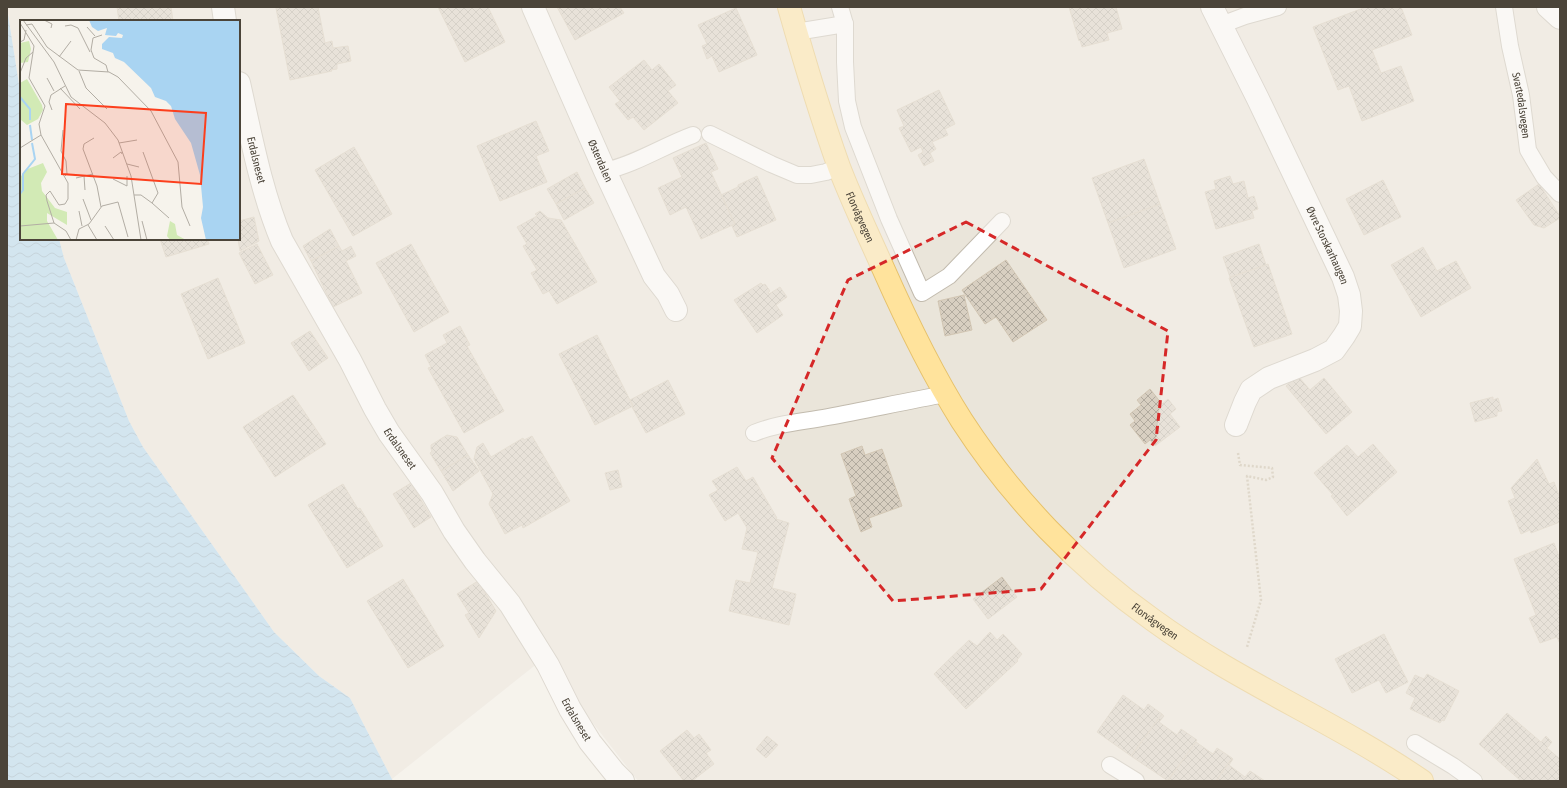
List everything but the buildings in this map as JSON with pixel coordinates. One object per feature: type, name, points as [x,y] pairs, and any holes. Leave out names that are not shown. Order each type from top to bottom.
[{"type":"main road","name":"Florvågvegen","points":[[789,7],[839,167],[900,307],[946,394],[992,463],[1019,496],[1072,554],[1124,599],[1177,637],[1367,746],[1422,781]]},
{"type":"street","points":[[223,7],[225,20]]},
{"type":"street","name":"Østerdalen","points":[[533,7],[605,171],[654,276],[668,294],[676,310]]},
{"type":"street","name":"Øvre Storskarhaugen","points":[[1216,16],[1313,211],[1343,278],[1349,295],[1351,311],[1350,326],[1334,350],[1315,360],[1269,378],[1251,390],[1236,425]]},
{"type":"street","name":"Erdalsneset","points":[[240,87],[254,150],[275,223],[282,241],[350,360],[375,410],[389,433],[432,493],[463,543],[510,604],[548,665],[570,710],[590,742],[623,781]]},
{"type":"lane","points":[[840,7],[845,24],[847,101],[853,127],[889,219],[922,293],[949,276],[1002,221]]},
{"type":"lane","name":"Øvre Storskarhaugen","points":[[1216,16],[1245,16],[1278,7]]},
{"type":"lane","name":"Svartedalsvegen","points":[[1504,7],[1510,46],[1521,95],[1528,150],[1544,177],[1560,194]]},
{"type":"lane","points":[[796,32],[845,24]]},
{"type":"lane","points":[[710,134],[771,164],[797,174],[811,175],[826,172],[839,167]]},
{"type":"lane","points":[[605,171],[622,167],[669,144],[692,135]]},
{"type":"lane","points":[[754,433],[772,426],[828,417],[892,403],[946,394]]},
{"type":"lane","points":[[1415,743],[1453,766],[1474,781]]},
{"type":"lane","points":[[1110,765],[1136,781]]},
{"type":"path","points":[[1236,425],[1240,465],[1272,468],[1274,477],[1266,480],[1247,476],[1261,600],[1246,652]]},
{"type":"highlighted area","points":[[966,222],[1168,331],[1156,440],[1041,589],[893,601],[772,458],[848,280]]},
{"type":"shaded area","points":[[7,7],[1560,7],[1560,781],[638,781],[543,659],[392,779],[350,698],[319,676],[274,632],[143,447],[129,421],[64,258],[59,240],[240,240],[240,20],[20,20],[20,91]]},
{"type":"water","points":[[7,8],[20,91],[20,240],[59,240],[64,258],[129,421],[143,447],[274,632],[319,676],[350,698],[393,781],[7,781]]}]
